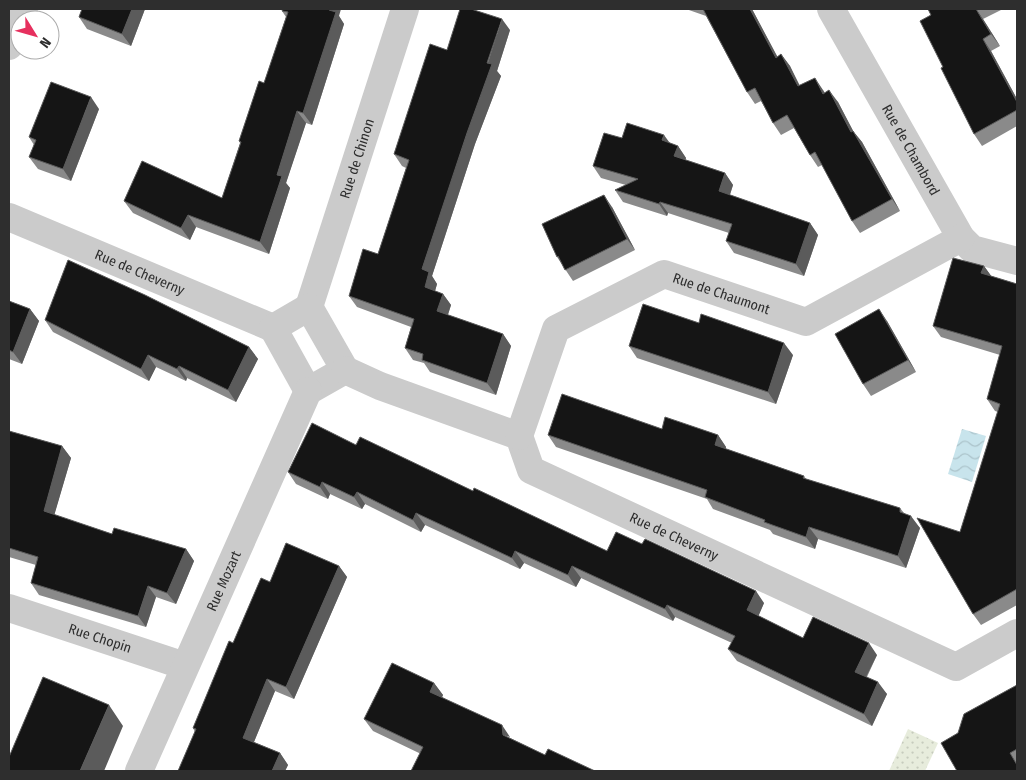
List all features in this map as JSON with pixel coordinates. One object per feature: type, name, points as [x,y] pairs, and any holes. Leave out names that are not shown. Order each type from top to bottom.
[{"type":"street","points":[[9,46],[24,9]]},
{"type":"street","name":"Rue de Chinon","points":[[309,307],[405,9]]},
{"type":"street","name":"Rue de Chambord","points":[[831,9],[961,238],[972,249],[1017,261]]},
{"type":"street","name":"Rue de Cheverny","points":[[9,217],[273,328]]},
{"type":"street","name":"Rue de Chaumont","points":[[518,436],[556,329],[664,274],[806,322],[961,238]]},
{"type":"street","points":[[345,370],[308,391],[273,328],[309,307],[345,370],[380,386],[518,436]]},
{"type":"street","name":"Rue Mozart","points":[[139,771],[308,391]]},
{"type":"street","name":"Rue de Cheverny","points":[[518,436],[531,470],[956,667],[1017,633]]},
{"type":"street","name":"Rue Chopin","points":[[11,614],[185,666]]},
{"type":"green space","points":[[908,729],[938,743],[925,771],[889,771]]},
{"type":"water","points":[[962,429],[986,436],[972,482],[948,474]]},
{"type":"building","points":[[82,9],[132,9],[122,34],[79,17]]},
{"type":"building","points":[[283,9],[329,9],[336,12],[303,113],[297,111],[277,175],[282,176],[260,242],[188,215],[181,228],[124,201],[142,161],[222,198],[259,81],[264,83],[288,12],[282,11]]},
{"type":"building","points":[[460,9],[471,9],[502,19],[487,63],[492,64],[422,269],[429,272],[425,287],[443,294],[437,311],[503,334],[487,383],[422,360],[423,354],[405,348],[414,319],[349,296],[363,249],[378,254],[409,160],[394,154],[430,44],[447,50]]},
{"type":"building","points":[[703,9],[750,9],[776,58],[781,54],[798,86],[815,78],[823,94],[829,90],[851,132],[853,131],[892,199],[852,221],[815,152],[810,155],[787,115],[773,123],[755,88],[747,92]]},
{"type":"building","points":[[928,9],[976,9],[991,34],[983,39],[1017,102],[1017,110],[974,134],[920,21],[931,15]]},
{"type":"building","points":[[51,82],[91,97],[63,169],[29,157],[36,140],[29,137]]},
{"type":"building","points":[[627,123],[664,135],[662,140],[678,146],[674,156],[725,173],[719,191],[810,223],[796,264],[726,241],[732,224],[615,190],[638,179],[593,166],[604,133],[622,138]]},
{"type":"building","points":[[604,195],[627,239],[565,270],[542,224]]},
{"type":"building","points":[[953,258],[984,266],[981,273],[1017,284],[1017,589],[973,614],[917,518],[960,532],[1000,404],[987,399],[1002,346],[933,326]]},
{"type":"building","points":[[68,260],[145,295],[249,347],[228,390],[179,366],[177,369],[148,355],[141,369],[45,320]]},
{"type":"building","points":[[9,301],[30,309],[13,352],[9,350]]},
{"type":"building","points":[[643,304],[699,323],[701,314],[784,343],[768,392],[629,346]]},
{"type":"building","points":[[879,309],[908,360],[863,384],[835,334]]},
{"type":"building","points":[[562,394],[662,429],[665,417],[718,435],[715,445],[804,476],[803,478],[900,508],[900,512],[911,516],[898,556],[809,527],[806,537],[764,522],[765,520],[705,497],[707,490],[548,435]]},
{"type":"building","points":[[312,423],[356,445],[360,437],[473,491],[474,488],[607,551],[616,532],[642,544],[645,539],[756,591],[747,610],[803,638],[813,617],[869,643],[855,672],[878,682],[864,714],[728,649],[735,636],[667,605],[665,609],[572,566],[568,575],[515,551],[512,558],[416,513],[413,520],[357,492],[354,497],[322,482],[320,487],[288,472]]},
{"type":"building","points":[[9,431],[62,446],[44,511],[112,534],[114,528],[186,549],[167,593],[148,586],[138,616],[31,583],[38,557],[9,548]]},
{"type":"building","points":[[286,543],[339,566],[286,687],[267,679],[243,738],[280,753],[272,771],[178,771],[196,729],[193,728],[229,641],[233,643],[261,578],[270,582]]},
{"type":"building","points":[[392,663],[434,683],[430,692],[502,725],[503,735],[545,755],[548,749],[595,771],[411,771],[423,747],[364,719]]},
{"type":"building","points":[[43,677],[109,705],[80,771],[9,771],[9,757]]},
{"type":"building","points":[[1017,685],[1017,749],[1010,753],[1017,765],[1017,771],[957,771],[941,743],[958,733],[964,714]]}]
